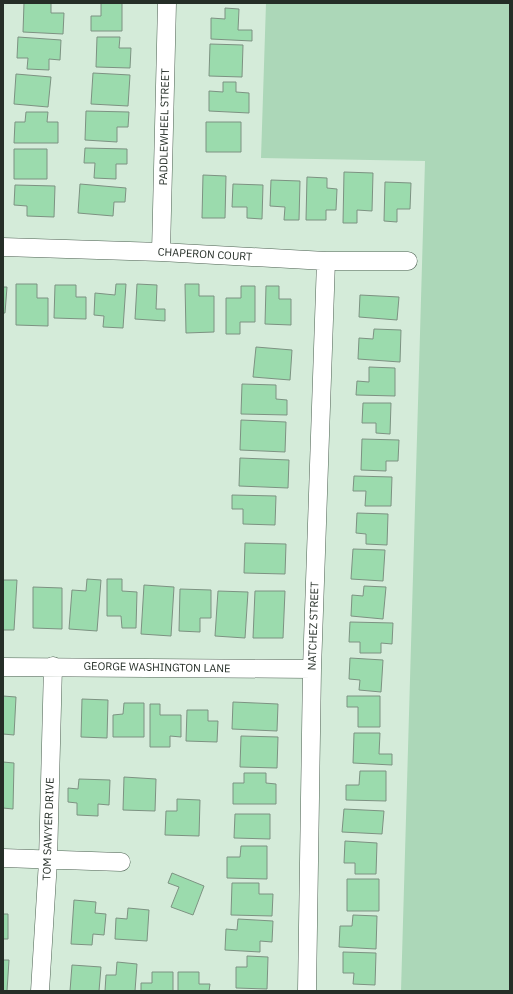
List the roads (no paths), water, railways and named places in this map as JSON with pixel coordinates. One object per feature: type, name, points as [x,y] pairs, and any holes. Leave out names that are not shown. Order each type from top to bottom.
[{"type":"street","name":"PADDLEWHEEL STREET","points":[[161,252],[167,3]]},
{"type":"street","name":"CHAPERON COURT","points":[[3,247],[161,252],[326,261],[408,261]]},
{"type":"street","name":"NATCHEZ STREET","points":[[307,991],[312,669],[326,261]]},
{"type":"street","name":"GEORGE WASHINGTON LANE","points":[[3,667],[53,666],[312,669]]},
{"type":"street","name":"TOM SAWYER DRIVE","points":[[40,991],[48,861],[53,666]]},
{"type":"street","points":[[3,858],[48,861],[120,862]]}]
